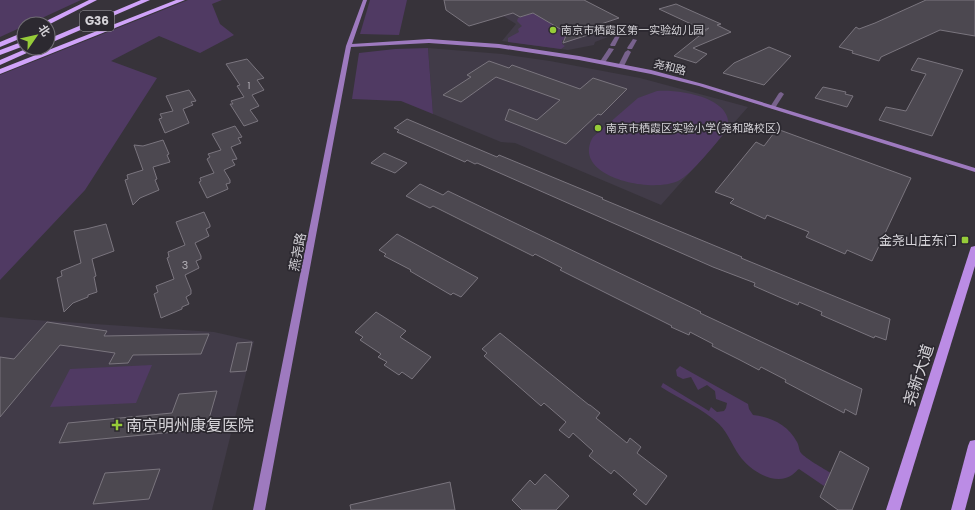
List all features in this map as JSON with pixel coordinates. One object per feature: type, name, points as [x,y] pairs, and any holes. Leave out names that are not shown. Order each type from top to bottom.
[{"type":"highway","points":[[56,18],[94,0]]},
{"type":"highway","name":"G36","points":[[56,31],[131,0]]},
{"type":"highway","name":"G36","points":[[56,39],[147,0]]},
{"type":"highway","points":[[0,72],[182,0]]},
{"type":"highway","points":[[0,45],[16,38]]},
{"type":"highway","points":[[0,53],[16,46]]},
{"type":"highway","points":[[0,63],[16,56]]},
{"type":"main road","name":"燕尧路","points":[[259,510],[349,46],[365,0]]},
{"type":"main road","name":"尧和路","points":[[349,46],[437,42],[499,46],[621,66],[701,85],[975,170]]},
{"type":"main road","name":"尧新大道","points":[[893,510],[975,250]]},
{"type":"main road","points":[[958,510],[975,446]]},
{"type":"street","points":[[602,63],[618,36]]},
{"type":"street","points":[[621,66],[635,40]]},
{"type":"street","points":[[773,107],[781,94]]},
{"type":"shaded area","points":[[0,0],[81,0],[46,16],[16,16],[16,30],[0,37]]},
{"type":"shaded area","points":[[188,0],[222,0],[212,4],[220,24],[234,35],[200,53],[159,36],[111,61],[157,78],[85,190],[0,280],[0,75],[48,56],[56,56],[56,53]]},
{"type":"shaded area","points":[[370,0],[407,0],[399,35],[360,34]]},
{"type":"shaded area","name":"南京市栖霞区第一实验幼儿园","points":[[541,0],[608,37],[595,42],[594,45],[568,50],[502,41],[516,24],[479,1]]},
{"type":"shaded area","points":[[533,13],[577,39],[570,41],[562,40],[562,44],[565,46],[561,49],[508,42],[508,38],[519,32],[518,29],[522,26],[517,21],[518,18]]},
{"type":"shaded area","name":"南京市栖霞区实验小学(尧和路校区)","points":[[428,48],[502,54],[550,61],[640,78],[748,107],[661,205],[515,143],[501,142],[433,114]]},
{"type":"shaded area","points":[[428,48],[433,114],[401,101],[352,99],[359,53],[395,49]]},
{"type":"shaded area","points":[[657,91],[690,94],[703,97],[714,102],[728,117],[728,128],[697,165],[678,181],[650,185],[633,183],[616,178],[602,171],[593,162],[589,151],[593,137],[638,98]]},
{"type":"shaded area","name":"南京明州康复医院","points":[[0,317],[214,332],[254,341],[212,510],[0,510]]},
{"type":"shaded area","points":[[152,365],[136,403],[50,407],[70,369]]},
{"type":"shaded area","points":[[680,366],[748,404],[753,415],[772,420],[789,431],[798,443],[800,452],[803,455],[831,473],[824,486],[799,469],[792,475],[785,478],[770,478],[756,471],[743,461],[725,431],[719,424],[699,409],[661,387],[663,383],[709,411],[711,407],[717,412],[724,411],[727,403],[716,399],[715,391],[707,385],[698,390],[691,377],[683,379],[677,376],[676,370]]},
{"type":"building","points":[[444,0],[584,0],[619,18],[589,28],[597,32],[563,43],[567,33],[533,13],[520,17],[513,13],[469,26],[446,10]]},
{"type":"building","points":[[926,0],[975,0],[975,36],[940,30],[881,57],[879,61],[852,53],[853,51],[839,47],[856,27],[859,29],[875,23]]},
{"type":"building","points":[[676,4],[721,24],[717,25],[731,32],[693,48],[707,54],[696,63],[674,56],[709,28],[704,30],[659,9]]},
{"type":"building","points":[[769,47],[791,56],[764,85],[723,73],[734,63]]},
{"type":"building","points":[[918,58],[963,70],[932,136],[879,120],[886,107],[906,111],[926,74],[911,70]]},
{"type":"building","points":[[247,59],[264,78],[257,80],[264,90],[252,95],[259,106],[250,110],[258,121],[244,126],[230,104],[233,104],[231,101],[244,97],[237,86],[240,85],[226,64]]},
{"type":"building","points":[[489,61],[509,68],[512,65],[580,89],[593,78],[627,89],[601,115],[598,114],[566,144],[505,120],[509,109],[537,120],[560,100],[496,77],[461,102],[443,95],[471,77],[467,75]]},
{"type":"building","points":[[823,87],[846,92],[845,94],[853,96],[847,107],[815,98]]},
{"type":"building","points":[[189,90],[196,101],[191,102],[193,105],[183,109],[189,123],[165,133],[159,119],[162,118],[160,114],[173,111],[166,96]]},
{"type":"building","points":[[407,119],[497,157],[499,155],[603,198],[602,199],[742,257],[741,258],[890,319],[886,340],[875,336],[874,338],[821,315],[822,312],[799,302],[798,305],[779,297],[754,286],[755,283],[713,267],[477,163],[475,164],[467,160],[465,162],[397,132],[399,130],[394,128]]},
{"type":"building","points":[[235,126],[242,137],[238,138],[241,143],[231,147],[237,159],[232,160],[235,165],[224,170],[230,180],[230,183],[226,184],[228,189],[207,198],[199,182],[201,181],[200,178],[214,173],[207,159],[210,157],[208,154],[221,150],[212,134]]},
{"type":"building","points":[[777,129],[911,178],[872,261],[847,250],[845,254],[806,237],[809,232],[767,215],[765,219],[730,203],[734,199],[715,192],[756,142],[764,146]]},
{"type":"building","points":[[163,140],[169,154],[167,155],[170,162],[153,167],[157,179],[155,180],[159,190],[140,198],[133,205],[125,180],[128,179],[127,175],[143,170],[134,145],[143,146]]},
{"type":"building","points":[[384,153],[407,163],[395,173],[371,163]]},
{"type":"building","points":[[420,184],[443,195],[448,191],[701,312],[700,313],[862,389],[856,415],[845,409],[844,413],[785,382],[786,380],[761,367],[759,370],[712,346],[713,344],[690,332],[689,335],[671,327],[672,326],[560,270],[562,268],[535,254],[533,256],[433,206],[430,208],[406,196]]},
{"type":"building","points":[[204,212],[210,225],[210,227],[206,229],[209,236],[195,243],[201,256],[201,259],[196,261],[199,268],[185,275],[191,290],[191,294],[186,297],[189,304],[182,307],[182,309],[161,318],[154,294],[158,292],[156,286],[174,279],[167,258],[169,257],[168,252],[185,245],[176,222]]},
{"type":"building","points":[[106,224],[114,251],[92,259],[96,276],[94,277],[97,292],[73,303],[64,312],[57,278],[62,276],[61,271],[81,263],[74,231]]},
{"type":"building","points":[[397,234],[478,278],[461,297],[453,293],[451,295],[410,271],[411,270],[384,256],[386,254],[379,250]]},
{"type":"building","points":[[376,312],[406,331],[400,337],[431,357],[412,379],[402,372],[399,375],[384,365],[387,362],[378,357],[381,354],[360,340],[363,337],[355,332]]},
{"type":"building","points":[[47,322],[107,331],[104,336],[209,334],[201,354],[133,355],[128,363],[109,364],[115,353],[60,345],[0,417],[0,357],[14,359]]},
{"type":"building","points":[[500,333],[600,413],[596,418],[627,443],[630,438],[641,447],[637,453],[667,476],[646,505],[633,494],[637,490],[614,470],[611,474],[589,456],[593,451],[573,433],[569,438],[559,430],[566,422],[544,403],[541,406],[484,356],[487,353],[482,349]]},
{"type":"building","points":[[252,342],[246,371],[230,372],[237,343]]},
{"type":"building","points":[[217,391],[206,429],[59,443],[68,423],[172,413],[179,394]]},
{"type":"building","points":[[840,451],[869,468],[852,510],[838,510],[820,497]]},
{"type":"building","points":[[160,469],[149,499],[93,504],[105,473]]},
{"type":"building","points":[[545,474],[569,496],[556,510],[522,510],[512,500],[530,480],[535,485]]},
{"type":"building","points":[[450,482],[455,510],[351,510],[350,505]]},
{"type":"place","name":"南京市栖霞区第一实验幼儿园","points":[[553,30]]},
{"type":"place","name":"南京市栖霞区实验小学(尧和路校区)","points":[[598,128]]},
{"type":"place","name":"金尧山庄东门","points":[[965,240]]},
{"type":"place","name":"南京明州康复医院","points":[[117,425]]}]
